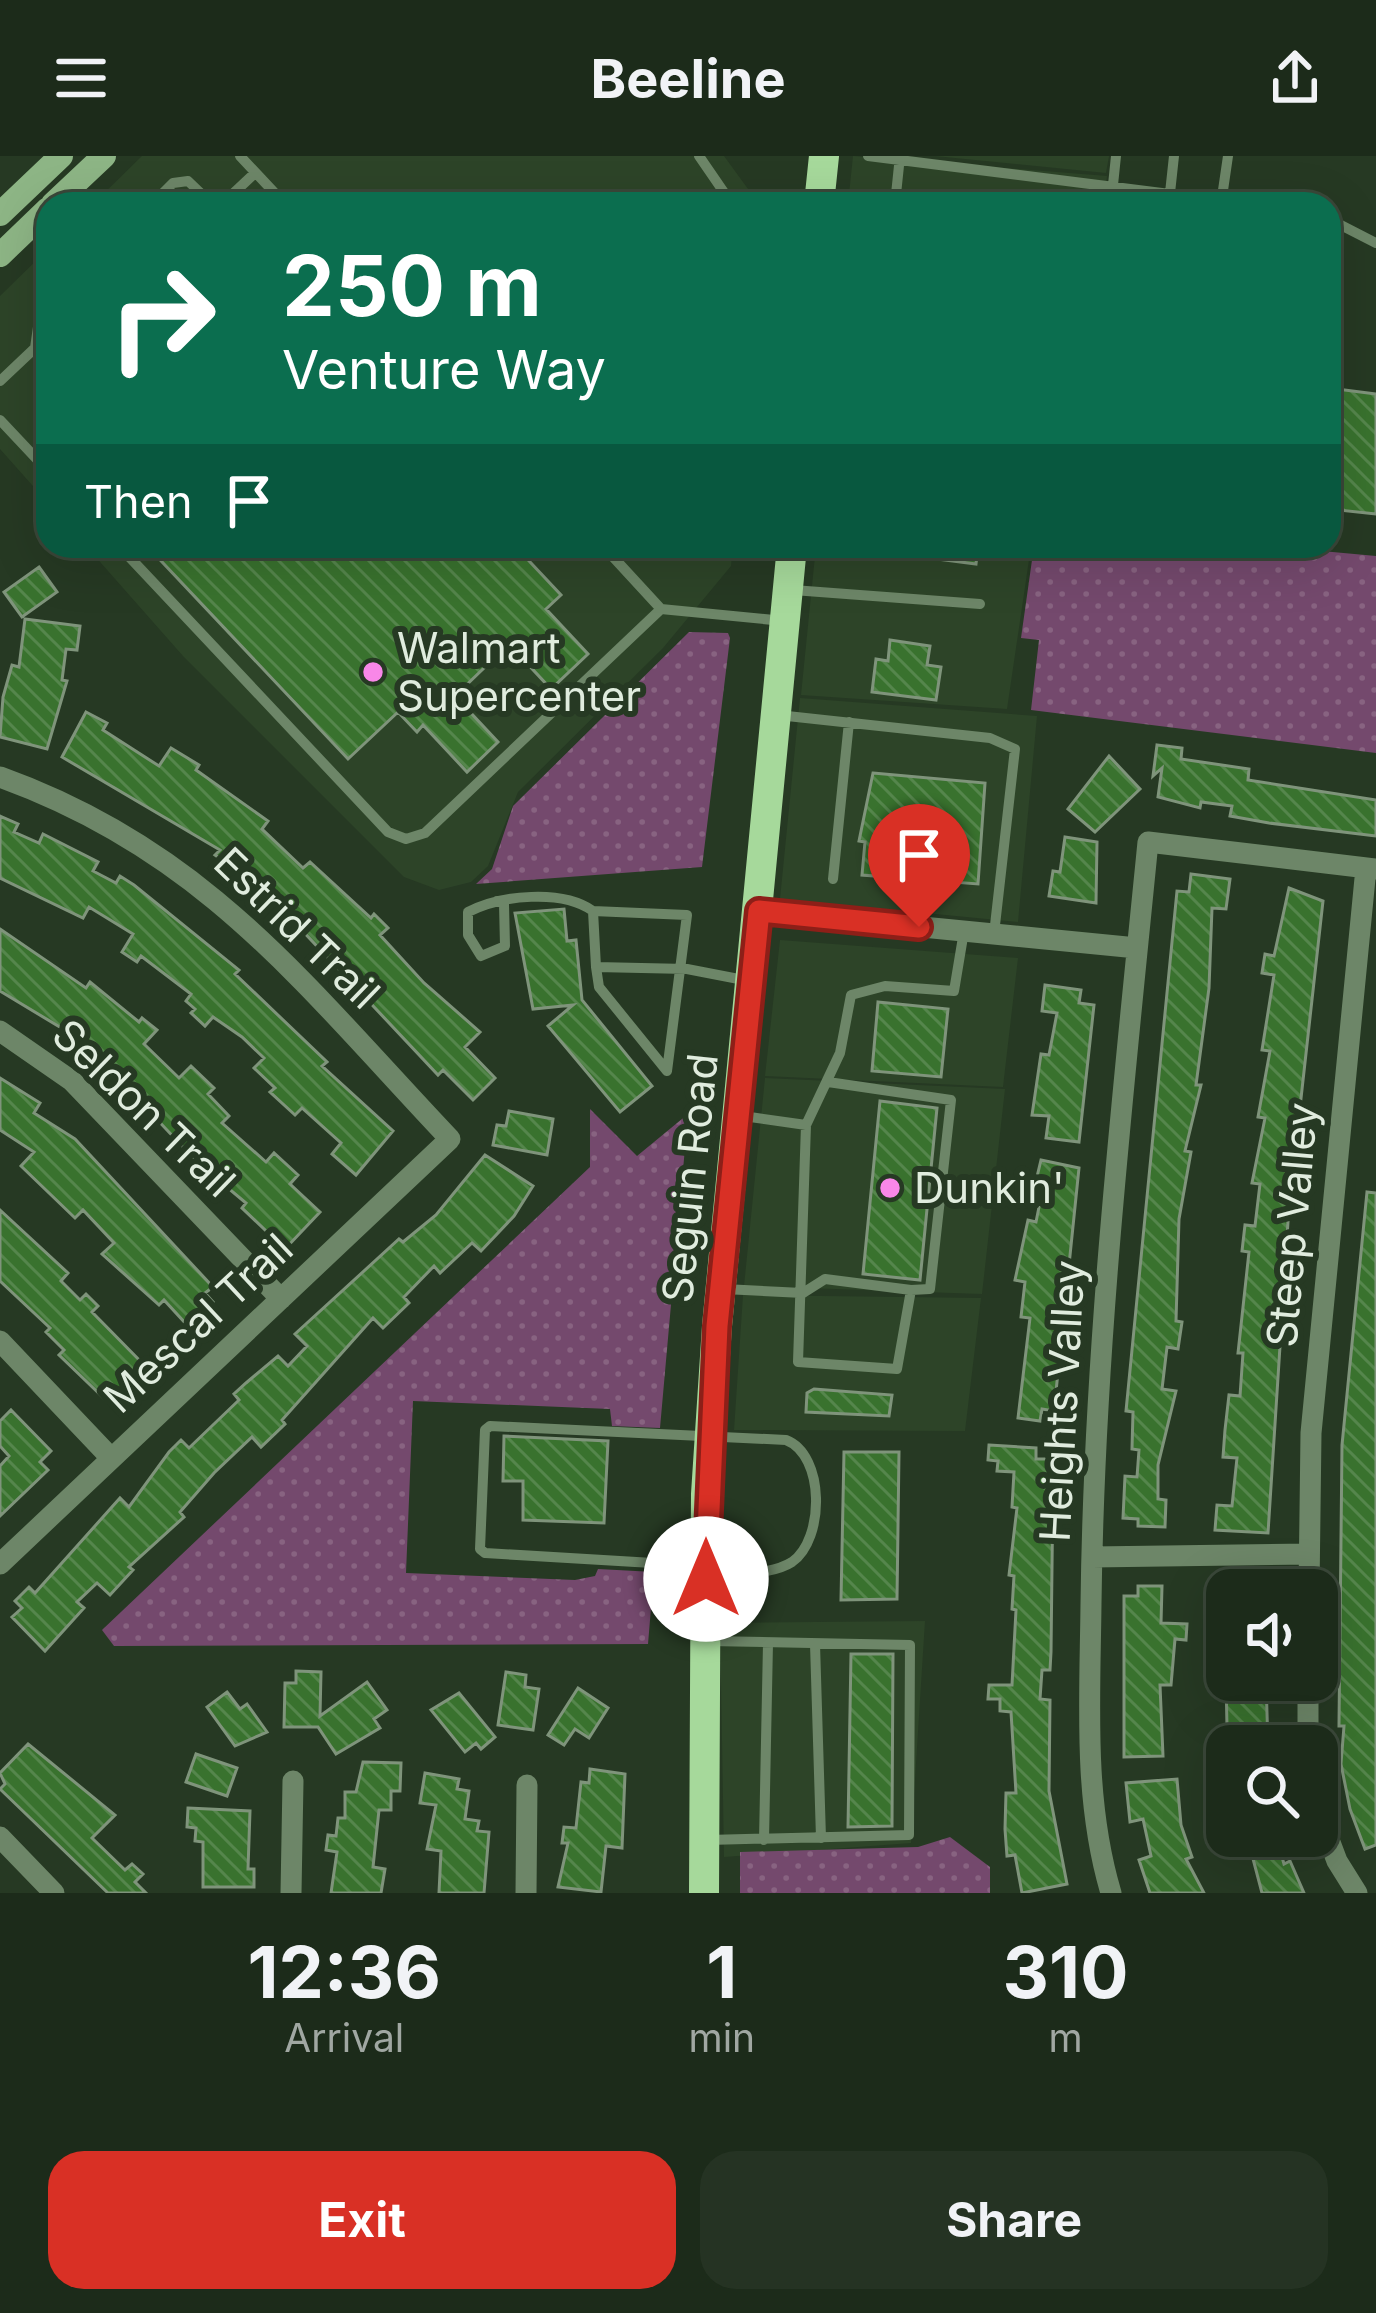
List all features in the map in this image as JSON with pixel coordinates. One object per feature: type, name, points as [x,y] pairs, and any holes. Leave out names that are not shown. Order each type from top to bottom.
[{"type":"main road","points":[[820,192],[824,156]]},
{"type":"main road","name":"Seguin Road","points":[[704,1893],[710,1440],[791,558]]},
{"type":"street","points":[[0,214],[61,156]]},
{"type":"street","points":[[67,192],[104,156]]},
{"type":"street","points":[[0,255],[36,221]]},
{"type":"street","name":"Estrid Trail","points":[[0,776],[113,825],[227,904],[450,1139]]},
{"type":"street","name":"Heights Valley","points":[[1111,1893],[1094,1826],[1090,1767],[1095,1402],[1148,842],[1371,869]]},
{"type":"street","name":"Steep Valley","points":[[1309,1569],[1311,1433],[1371,869]]},
{"type":"street","points":[[759,911],[1138,949]]},
{"type":"street","name":"Seldon Trail","points":[[0,1031],[88,1096],[281,1299]]},
{"type":"street","name":"Mescal Trail","points":[[0,1564],[450,1139]]},
{"type":"street","points":[[0,1341],[111,1459]]},
{"type":"street","points":[[1092,1557],[1309,1554]]},
{"type":"street","points":[[291,1893],[293,1781]]},
{"type":"street","points":[[526,1893],[527,1785]]},
{"type":"street","points":[[0,1837],[54,1893]]},
{"type":"street","points":[[1335,1857],[1358,1893]]},
{"type":"lane","points":[[240,156],[274,192]]},
{"type":"lane","points":[[868,156],[1162,192]]},
{"type":"lane","points":[[1112,192],[1116,156]]},
{"type":"lane","points":[[1170,192],[1174,156]]},
{"type":"lane","points":[[1223,192],[1228,156]]},
{"type":"lane","points":[[706,158],[725,192]]},
{"type":"lane","points":[[896,192],[900,158]]},
{"type":"lane","points":[[234,192],[255,172]]},
{"type":"lane","points":[[165,192],[173,184],[188,181],[199,192]]},
{"type":"lane","points":[[1341,225],[1376,243]]},
{"type":"lane","points":[[0,381],[36,354]]},
{"type":"lane","points":[[0,419],[36,457]]},
{"type":"lane","points":[[130,558],[388,832],[406,839],[425,833],[661,609]]},
{"type":"lane","points":[[618,558],[661,609],[787,621]]},
{"type":"lane","points":[[790,590],[980,604]]},
{"type":"lane","points":[[778,715],[990,738],[1015,749],[994,934]]},
{"type":"lane","points":[[833,879],[850,722]]},
{"type":"lane","points":[[497,901],[505,904],[508,920],[505,946],[482,956],[468,934],[468,912],[497,901],[575,898],[593,911],[687,915],[668,1071],[599,988],[593,911]]},
{"type":"lane","points":[[911,1289],[897,1370],[798,1362],[806,1125],[840,1053],[851,995],[885,986],[954,992],[964,932]]},
{"type":"lane","points":[[596,967],[681,969],[752,982]]},
{"type":"lane","points":[[721,1289],[802,1293],[825,1279],[930,1289],[952,1100],[828,1082]]},
{"type":"lane","points":[[739,1116],[806,1125]]},
{"type":"lane","points":[[490,1426],[786,1440],[801,1446],[811,1463],[815,1507],[806,1550],[788,1565],[706,1573],[480,1549],[485,1430],[490,1426]]},
{"type":"lane","points":[[704,1840],[909,1835],[910,1645],[706,1641]]},
{"type":"lane","points":[[764,1840],[768,1643]]},
{"type":"lane","points":[[815,1644],[821,1838]]},
{"type":"shaded area","points":[[142,156],[724,156],[750,192],[105,192]]},
{"type":"shaded area","points":[[853,156],[1107,176],[1105,192],[849,192]]},
{"type":"shaded area","points":[[935,156],[1109,156],[1106,173]]},
{"type":"shaded area","points":[[36,261],[36,490],[0,449],[0,296]]},
{"type":"shaded area","points":[[1376,556],[1376,753],[1031,710],[1039,640],[1021,638],[1032,558]]},
{"type":"shaded area","points":[[97,558],[732,558],[731,566],[663,648],[518,792],[488,866],[471,882],[439,890],[404,877],[183,656]]},
{"type":"shaded area","points":[[815,558],[1029,558],[1007,709],[801,695]]},
{"type":"shaded area","points":[[689,632],[728,633],[730,638],[702,867],[476,884],[492,869],[513,806]]},
{"type":"shaded area","points":[[800,698],[1037,716],[1018,922],[780,899]]},
{"type":"shaded area","points":[[780,940],[1018,958],[1003,1087],[765,1076]]},
{"type":"shaded area","points":[[765,1078],[1005,1089],[982,1294],[744,1286]]},
{"type":"shaded area","points":[[590,1109],[637,1156],[688,1114],[660,1428],[612,1426],[610,1409],[413,1401],[406,1573],[575,1580],[595,1576],[598,1569],[654,1572],[648,1644],[114,1646],[102,1630],[590,1167]]},
{"type":"shaded area","points":[[743,1295],[981,1298],[965,1431],[734,1430]]},
{"type":"shaded area","points":[[925,1621],[911,1843],[724,1857],[720,1623]]},
{"type":"shaded area","points":[[950,1837],[990,1867],[990,1893],[740,1893],[740,1852],[918,1847]]},
{"type":"building","points":[[1341,390],[1376,394],[1376,514],[1341,510]]},
{"type":"building","name":"Walmart Supercenter","points":[[158,558],[526,558],[561,595],[546,609],[588,654],[551,689],[509,644],[455,696],[498,742],[467,772],[423,725],[417,732],[398,712],[348,759]]},
{"type":"building","points":[[929,558],[977,558],[976,564]]},
{"type":"building","points":[[39,567],[57,592],[22,617],[4,592]]},
{"type":"building","points":[[25,619],[80,626],[77,650],[66,649],[62,680],[67,681],[47,749],[0,737],[3,697],[12,665],[19,667]]},
{"type":"building","points":[[890,640],[930,646],[927,665],[941,667],[936,700],[872,692],[876,659],[888,661]]},
{"type":"building","points":[[86,712],[107,723],[103,730],[159,766],[171,748],[199,765],[196,770],[268,821],[262,829],[303,868],[310,862],[371,918],[374,914],[388,928],[380,935],[424,983],[480,1032],[465,1047],[495,1078],[473,1100],[443,1070],[438,1075],[265,891],[215,855],[220,850],[62,757]]},
{"type":"building","points":[[1157,745],[1182,748],[1181,759],[1249,769],[1248,780],[1376,800],[1376,836],[1269,823],[1230,816],[1232,806],[1201,802],[1200,808],[1158,797],[1162,768],[1153,776]]},
{"type":"building","points":[[1109,756],[1140,789],[1095,832],[1068,809]]},
{"type":"building","points":[[873,773],[985,783],[978,884],[862,875],[865,842],[859,841]]},
{"type":"building","points":[[0,816],[18,824],[14,832],[39,843],[43,834],[98,862],[93,871],[116,883],[120,876],[134,885],[239,970],[235,974],[327,1062],[322,1066],[393,1131],[356,1175],[332,1154],[341,1143],[302,1108],[295,1115],[270,1092],[275,1088],[254,1068],[264,1058],[242,1037],[213,1017],[205,1026],[191,1013],[195,1009],[186,1001],[191,994],[141,956],[137,962],[122,952],[133,934],[89,907],[83,918],[0,878]]},
{"type":"building","points":[[1065,837],[1097,842],[1096,903],[1049,896],[1053,871],[1060,872]]},
{"type":"building","points":[[1191,874],[1230,879],[1226,909],[1212,908],[1209,988],[1196,1085],[1201,1085],[1185,1151],[1191,1152],[1179,1219],[1176,1321],[1182,1322],[1178,1349],[1167,1347],[1162,1389],[1176,1391],[1158,1465],[1158,1499],[1166,1500],[1165,1527],[1138,1526],[1138,1519],[1123,1518],[1125,1476],[1137,1477],[1139,1450],[1132,1449],[1133,1412],[1126,1411],[1177,891],[1189,892]]},
{"type":"building","points":[[1289,888],[1323,901],[1289,1206],[1268,1533],[1215,1530],[1217,1505],[1232,1506],[1237,1458],[1223,1457],[1229,1395],[1240,1396],[1243,1353],[1238,1353],[1249,1252],[1242,1251],[1245,1225],[1255,1226],[1260,1184],[1252,1183],[1265,1118],[1258,1117],[1270,1051],[1262,1050],[1274,975],[1262,973],[1265,954],[1274,956]]},
{"type":"building","points":[[564,909],[567,941],[576,940],[582,1000],[652,1086],[620,1112],[548,1026],[573,1005],[533,1009],[515,913]]},
{"type":"building","points":[[0,929],[86,988],[90,982],[139,1022],[142,1018],[157,1030],[144,1044],[179,1078],[191,1066],[214,1088],[208,1094],[229,1116],[222,1123],[266,1162],[274,1153],[298,1175],[290,1184],[320,1212],[285,1249],[242,1208],[246,1203],[198,1163],[102,1061],[68,1032],[0,991]]},
{"type":"building","points":[[1045,985],[1081,990],[1079,1003],[1094,1005],[1079,1142],[1046,1138],[1049,1116],[1032,1115],[1041,1054],[1049,1055],[1057,1013],[1042,1011]]},
{"type":"building","points":[[878,1002],[948,1009],[941,1077],[872,1071]]},
{"type":"building","points":[[0,1078],[40,1103],[34,1113],[75,1139],[213,1287],[205,1293],[213,1302],[188,1326],[164,1300],[159,1305],[102,1254],[114,1243],[83,1210],[75,1218],[21,1166],[34,1152],[0,1130]]},
{"type":"building","points":[[880,1101],[937,1108],[920,1280],[863,1274]]},
{"type":"building","points":[[509,1111],[553,1119],[547,1155],[493,1145],[497,1125],[506,1126]]},
{"type":"building","points":[[485,1155],[533,1186],[514,1216],[481,1251],[472,1243],[440,1273],[434,1266],[404,1297],[409,1303],[383,1328],[373,1318],[282,1420],[285,1424],[261,1447],[252,1437],[214,1473],[180,1512],[184,1517],[129,1567],[133,1570],[110,1595],[97,1583],[77,1602],[84,1608],[45,1651],[12,1617],[22,1608],[15,1601],[29,1587],[35,1593],[120,1498],[129,1507],[169,1452],[181,1440],[189,1448],[239,1400],[234,1394],[246,1383],[278,1356],[288,1366],[307,1346],[295,1334],[399,1239],[403,1242],[436,1215]]},
{"type":"building","points":[[1041,1160],[1079,1168],[1054,1411],[1042,1409],[1040,1421],[1018,1418],[1030,1318],[1021,1317],[1025,1282],[1015,1280],[1028,1220],[1036,1222],[1044,1182],[1036,1181]]},
{"type":"building","points":[[1367,1192],[1376,1193],[1376,1845],[1365,1849],[1350,1809],[1341,1764],[1344,1726],[1339,1726],[1342,1445]]},
{"type":"building","points":[[0,1210],[68,1273],[61,1281],[80,1300],[86,1294],[98,1306],[92,1312],[149,1370],[113,1407],[59,1355],[64,1350],[46,1332],[50,1328],[0,1281]]},
{"type":"building","points":[[814,1389],[892,1395],[889,1416],[806,1412],[807,1393]]},
{"type":"building","points":[[11,1410],[51,1451],[40,1462],[48,1470],[0,1516],[0,1466],[9,1456],[0,1446],[0,1421]]},
{"type":"building","points":[[504,1436],[608,1441],[604,1523],[523,1520],[523,1481],[503,1481]]},
{"type":"building","points":[[989,1445],[1036,1448],[1036,1459],[1049,1459],[1048,1481],[1053,1481],[1050,1670],[1042,1670],[1040,1699],[1050,1700],[1049,1791],[1067,1884],[1022,1893],[1015,1855],[1007,1856],[1005,1829],[1006,1793],[1016,1793],[1011,1712],[1000,1711],[1000,1699],[988,1699],[989,1685],[1012,1685],[1016,1610],[1012,1609],[1014,1576],[1009,1575],[1017,1508],[1012,1507],[1014,1472],[997,1471],[998,1461],[988,1460]]},
{"type":"building","points":[[844,1452],[899,1452],[897,1599],[841,1600]]},
{"type":"building","points":[[1138,1586],[1162,1586],[1161,1623],[1187,1624],[1186,1640],[1175,1639],[1171,1685],[1160,1685],[1163,1756],[1124,1757],[1124,1596],[1138,1596]]},
{"type":"building","points":[[851,1654],[893,1654],[892,1826],[848,1827]]},
{"type":"building","points":[[296,1671],[321,1672],[320,1716],[367,1682],[387,1710],[374,1719],[380,1728],[336,1754],[318,1727],[284,1727],[285,1683],[296,1683]]},
{"type":"building","points":[[506,1672],[526,1675],[525,1687],[539,1689],[533,1730],[498,1725]]},
{"type":"building","points":[[578,1688],[608,1708],[589,1738],[575,1729],[564,1745],[548,1735]]},
{"type":"building","points":[[227,1692],[240,1709],[247,1704],[267,1732],[235,1746],[207,1707]]},
{"type":"building","points":[[459,1693],[495,1737],[481,1749],[476,1743],[465,1752],[431,1710]]},
{"type":"building","points":[[1226,1701],[1267,1701],[1267,1725],[1227,1725]]},
{"type":"building","points":[[28,1744],[115,1815],[92,1838],[125,1870],[132,1864],[143,1874],[135,1882],[146,1893],[108,1893],[0,1789],[5,1784],[0,1773]]},
{"type":"building","points":[[196,1754],[237,1768],[227,1796],[186,1782]]},
{"type":"building","points":[[363,1762],[401,1763],[400,1791],[391,1791],[391,1810],[379,1810],[373,1867],[385,1869],[381,1893],[331,1893],[337,1852],[326,1850],[328,1835],[336,1836],[338,1818],[345,1818],[345,1792],[356,1792]]},
{"type":"building","points":[[590,1769],[625,1774],[622,1848],[606,1846],[601,1892],[558,1887],[568,1843],[562,1843],[564,1827],[576,1828],[581,1782],[589,1783]]},
{"type":"building","points":[[425,1773],[459,1779],[457,1789],[469,1791],[465,1819],[479,1821],[477,1831],[489,1832],[484,1893],[439,1893],[441,1851],[427,1849],[436,1805],[420,1803]]},
{"type":"building","points":[[1177,1779],[1181,1825],[1192,1857],[1186,1859],[1204,1893],[1150,1893],[1139,1860],[1151,1856],[1143,1819],[1130,1822],[1126,1783]]},
{"type":"building","points":[[188,1808],[250,1811],[248,1869],[254,1869],[254,1887],[203,1887],[203,1842],[195,1841],[196,1828],[187,1827]]},
{"type":"building","points":[[1253,1857],[1282,1857],[1284,1864],[1290,1861],[1304,1893],[1262,1893]]},
{"type":"place","name":"Walmart Supercenter","points":[[373,672]]},
{"type":"place","name":"Dunkin'","points":[[890,1188]]},
{"type":"route","points":[[706,1579],[706,1494],[717,1326],[759,911],[919,927]]}]
